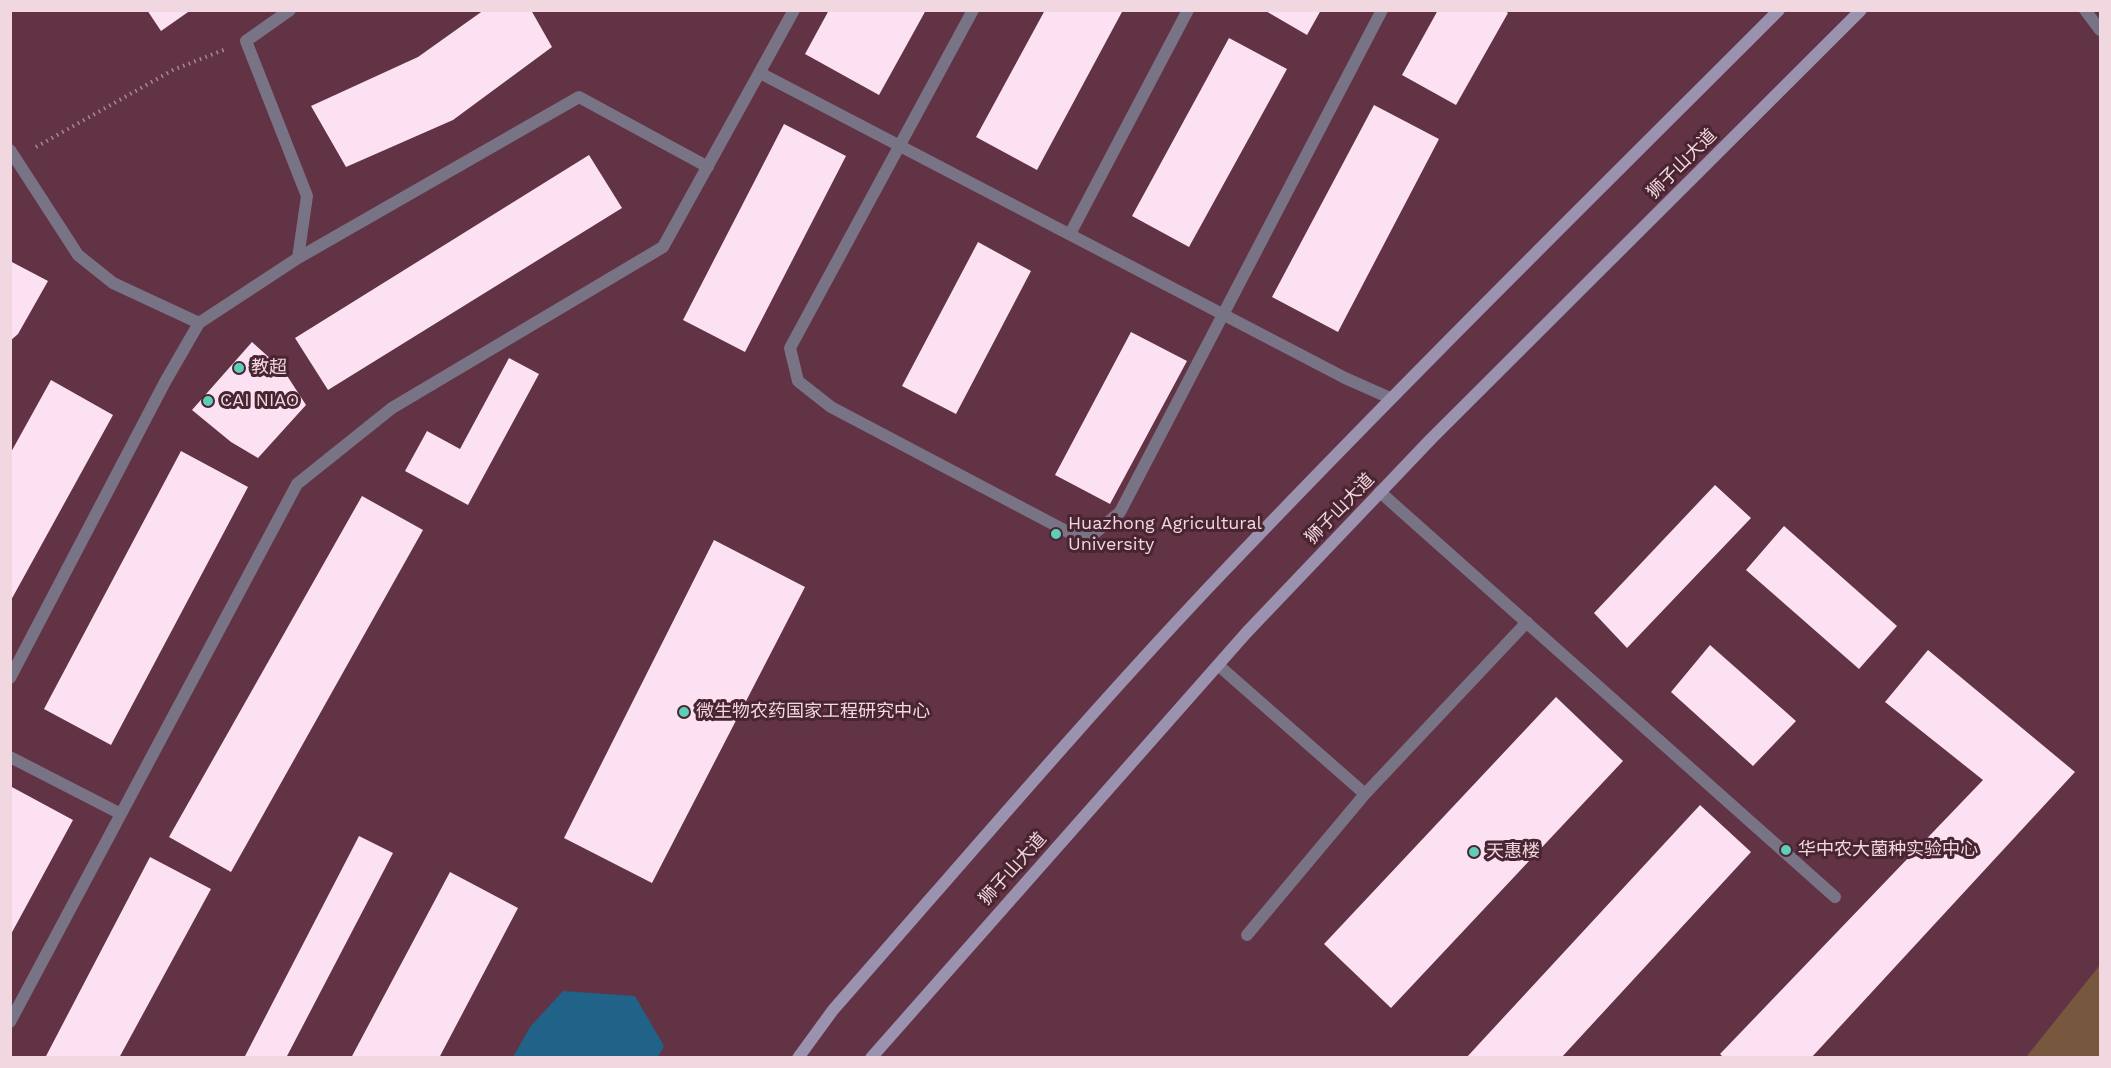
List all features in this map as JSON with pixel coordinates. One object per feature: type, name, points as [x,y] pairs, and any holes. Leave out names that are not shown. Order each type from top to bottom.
[{"type":"street","points":[[290,10],[246,41],[307,196],[298,258]]},
{"type":"street","points":[[10,1022],[297,484],[392,408],[663,247],[794,10]]},
{"type":"street","points":[[973,10],[790,348],[798,381],[831,407],[1068,532],[1095,533],[1120,512],[1225,315],[1382,10]]},
{"type":"street","points":[[1070,234],[1188,10]]},
{"type":"street","points":[[798,1058],[833,1010],[1102,704],[1208,589],[1390,398],[1779,10]]},
{"type":"street","name":"狮子山大道","points":[[871,1058],[1218,665],[1380,492],[1861,10]]},
{"type":"street","points":[[2085,10],[2100,30]]},
{"type":"street","points":[[759,73],[1345,378],[1390,398]]},
{"type":"street","points":[[10,678],[165,382],[199,323],[298,258],[579,97],[708,167]]},
{"type":"street","points":[[13,157],[78,255],[113,283],[199,323]]},
{"type":"street","points":[[1380,492],[1835,897]]},
{"type":"street","points":[[1247,935],[1365,794],[1527,622]]},
{"type":"street","points":[[1218,665],[1365,794]]},
{"type":"street","points":[[10,757],[121,814]]},
{"type":"path","points":[[13,157],[173,70],[246,41]]},
{"type":"shaded area","name":"Huazhong Agricultural University","points":[[11,11],[2100,11],[2100,1057],[11,1057]]},
{"type":"shaded area","points":[[2100,965],[2100,1057],[2026,1057]]},
{"type":"water","points":[[563,991],[635,996],[664,1046],[658,1057],[513,1057],[530,1027]]},
{"type":"building","points":[[147,10],[191,10],[161,31]]},
{"type":"building","points":[[484,10],[531,10],[552,47],[453,120],[346,167],[311,106],[418,57]]},
{"type":"building","points":[[829,10],[926,10],[879,95],[805,54]]},
{"type":"building","points":[[1045,10],[1123,10],[1037,170],[976,137]]},
{"type":"building","points":[[1264,10],[1321,10],[1307,35]]},
{"type":"building","points":[[1438,10],[1504,10],[1508,13],[1456,105],[1402,75]]},
{"type":"building","points":[[1229,38],[1287,69],[1189,247],[1132,216]]},
{"type":"building","points":[[1374,105],[1439,139],[1338,332],[1272,297]]},
{"type":"building","points":[[784,124],[846,156],[745,352],[683,320]]},
{"type":"building","points":[[589,155],[622,208],[328,390],[295,338]]},
{"type":"building","points":[[978,242],[1031,271],[956,414],[902,386]]},
{"type":"building","points":[[10,261],[48,281],[18,334],[10,341]]},
{"type":"building","points":[[1131,332],[1187,361],[1110,504],[1055,475]]},
{"type":"building","points":[[252,342],[284,371],[306,405],[258,458],[231,442],[192,410]]},
{"type":"building","points":[[509,358],[539,374],[468,505],[405,471],[427,431],[460,449]]},
{"type":"building","points":[[51,380],[113,415],[10,602],[10,454]]},
{"type":"building","points":[[181,451],[248,487],[111,745],[44,709]]},
{"type":"building","points":[[1715,485],[1751,518],[1627,648],[1594,613]]},
{"type":"building","points":[[362,496],[423,530],[231,872],[169,837]]},
{"type":"building","points":[[1784,526],[1897,626],[1859,669],[1746,570]]},
{"type":"building","name":"微生物农药国家工程研究中心","points":[[714,540],[805,587],[652,883],[564,838]]},
{"type":"building","points":[[1710,645],[1796,721],[1753,766],[1671,692]]},
{"type":"building","points":[[1928,650],[2075,772],[1811,1058],[1724,1058],[1720,1054],[1983,780],[1885,702]]},
{"type":"building","name":"天惠楼","points":[[1556,697],[1623,761],[1391,1008],[1324,944]]},
{"type":"building","points":[[10,786],[73,820],[10,936]]},
{"type":"building","points":[[1700,805],[1751,852],[1561,1058],[1466,1058]]},
{"type":"building","points":[[359,836],[393,853],[286,1058],[244,1058]]},
{"type":"building","points":[[150,857],[211,889],[119,1058],[45,1058]]},
{"type":"building","points":[[450,872],[518,908],[439,1058],[351,1058]]},
{"type":"place","name":"教超","points":[[239,368]]},
{"type":"place","name":"CAI NIAO","points":[[208,401]]},
{"type":"place","name":"Huazhong Agricultural University","points":[[1056,534]]},
{"type":"place","name":"微生物农药国家工程研究中心","points":[[684,712]]},
{"type":"place","name":"华中农大菌种实验中心","points":[[1786,850]]},
{"type":"place","name":"天惠楼","points":[[1474,852]]}]
